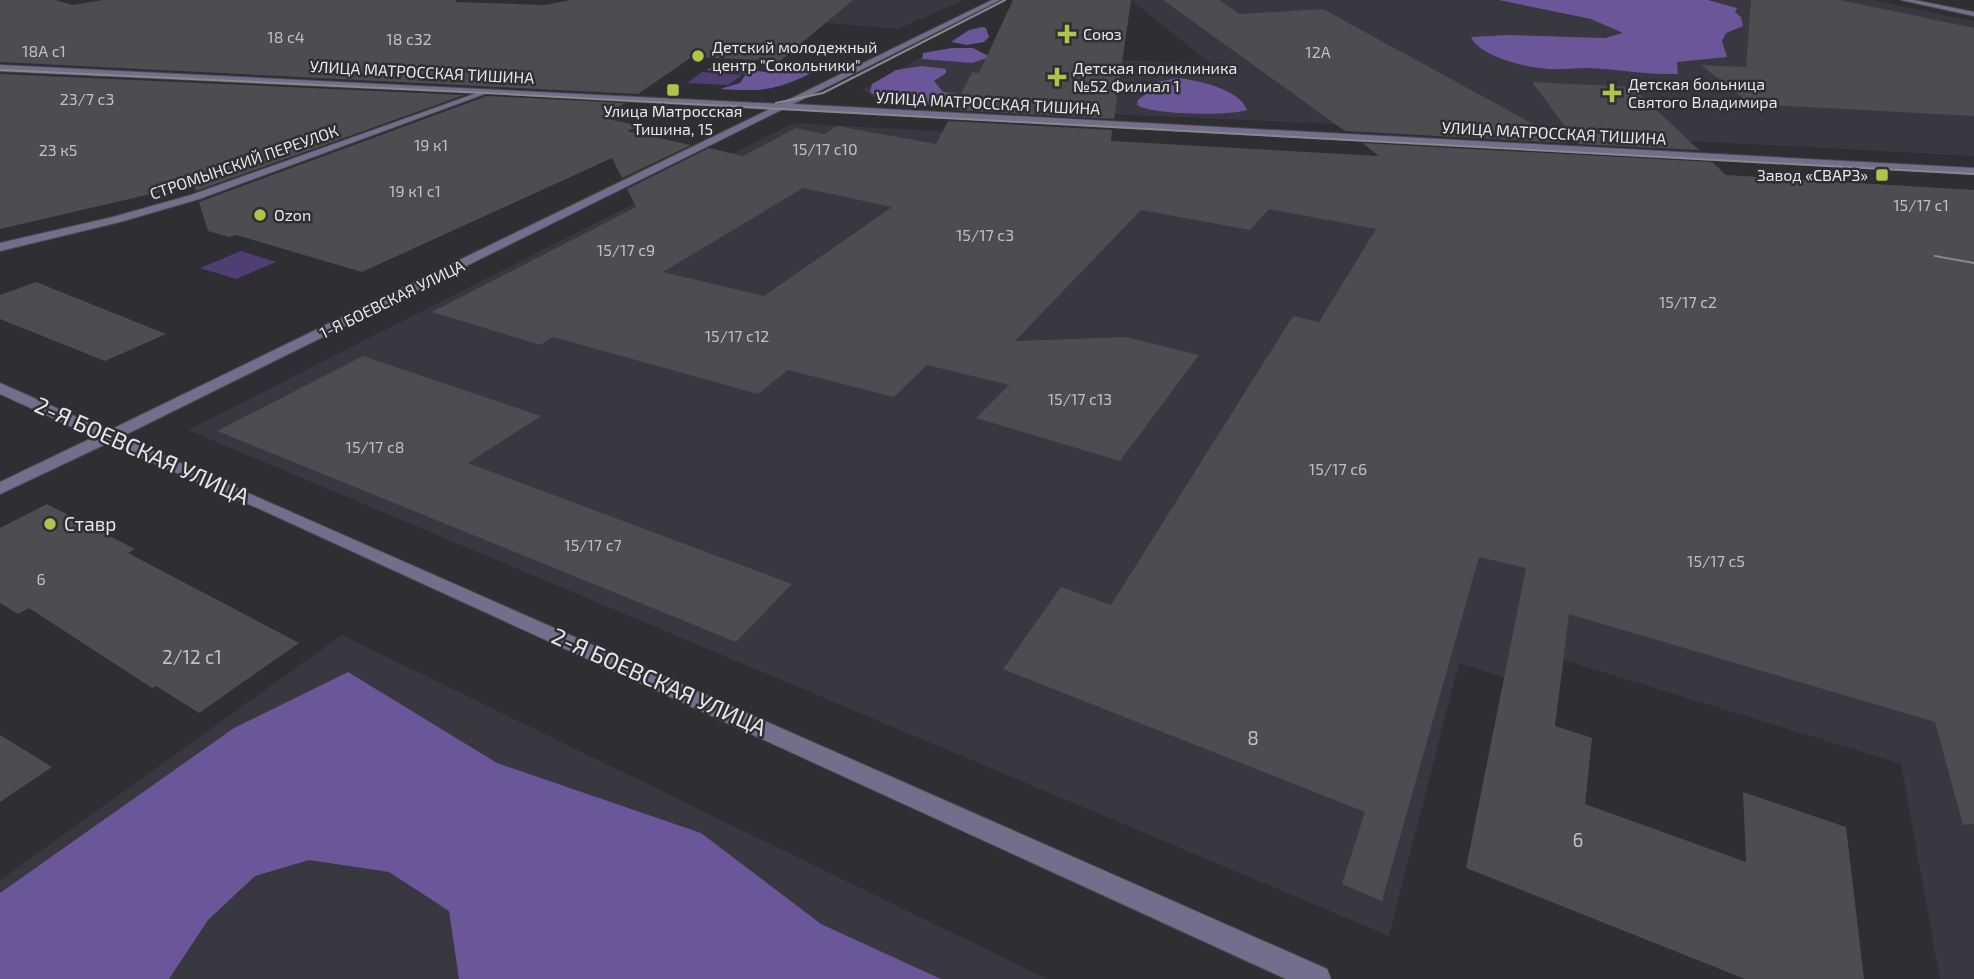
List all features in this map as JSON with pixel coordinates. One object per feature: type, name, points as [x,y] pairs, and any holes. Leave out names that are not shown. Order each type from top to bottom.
[{"type":"street","name":"1-Я БОЕВСКАЯ УЛИЦА","points":[[0,489],[997,0]]},
{"type":"street","points":[[1904,0],[1974,14]]},
{"type":"street","name":"УЛИЦА МАТРОССКАЯ ТИШИНА","points":[[0,68],[493,91],[1974,171]]},
{"type":"street","name":"СТРОМЫНСКИЙ ПЕРЕУЛОК","points":[[0,247],[116,220],[195,197],[493,91]]},
{"type":"street","name":"2-Я БОЕВСКАЯ УЛИЦА","points":[[0,388],[1317,979]]},
{"type":"shaded area","points":[[673,0],[964,0],[898,29],[663,9]]},
{"type":"shaded area","name":"Детская больница Святого Владимира","points":[[1131,0],[1872,0],[1974,21],[1974,156],[1559,134],[882,104],[863,89],[931,52],[1211,64]]},
{"type":"shaded area","points":[[1499,0],[1708,0],[1737,8],[1735,12],[1741,17],[1743,26],[1726,33],[1722,41],[1727,57],[1677,62],[1678,74],[1539,68],[1493,55],[1475,44],[1471,37],[1507,35],[1605,38],[1623,33],[1591,19]]},
{"type":"shaded area","points":[[986,28],[989,37],[984,42],[967,45],[951,42],[969,30]]},
{"type":"shaded area","points":[[973,48],[990,57],[972,63],[922,59],[923,53]]},
{"type":"shaded area","points":[[799,65],[816,67],[818,70],[781,86],[761,90],[720,89],[740,83],[746,74],[707,70],[727,66],[770,72]]},
{"type":"shaded area","points":[[922,66],[946,69],[946,73],[934,81],[943,92],[1009,105],[916,104],[881,98],[870,92],[872,84],[896,70]]},
{"type":"shaded area","points":[[702,72],[742,75],[728,85],[687,83]]},
{"type":"shaded area","points":[[1177,78],[1206,83],[1227,91],[1236,96],[1247,110],[1191,114],[1157,111],[1137,105],[1138,100],[1146,94],[1148,84]]},
{"type":"shaded area","points":[[793,123],[1974,190],[1974,979],[1940,979],[1901,764],[1564,660],[1559,695],[1459,663],[1389,936],[188,430]]},
{"type":"shaded area","points":[[241,251],[276,262],[236,279],[200,268]]},
{"type":"shaded area","points":[[342,635],[1047,979],[0,979],[0,880]]},
{"type":"shaded area","points":[[348,672],[497,763],[701,833],[821,924],[941,979],[459,979],[449,911],[389,872],[309,860],[255,876],[208,920],[169,979],[0,979],[0,893],[234,728]]},
{"type":"building","points":[[0,0],[55,0],[73,5],[103,0],[456,0],[545,5],[571,0],[853,0],[780,61],[692,57],[638,94],[0,62]]},
{"type":"building","points":[[1013,0],[1131,0],[1114,119],[953,110],[972,72],[979,73]]},
{"type":"building","points":[[1163,0],[1219,0],[1240,14],[1323,9],[1568,143],[1345,131]]},
{"type":"building","points":[[1751,0],[1840,0],[1974,28],[1974,116],[1750,104],[1701,65],[1746,67]]},
{"type":"building","points":[[0,74],[464,95],[196,191],[194,184],[0,229]]},
{"type":"building","points":[[1532,82],[1632,87],[1699,150],[1578,144]]},
{"type":"building","points":[[487,96],[625,103],[603,118],[641,126],[627,131],[691,145],[622,178],[612,158],[362,272],[236,235],[229,237],[208,231],[199,202]]},
{"type":"building","points":[[948,121],[1112,130],[1111,141],[1379,156],[1362,143],[1712,162],[1726,175],[1974,190],[1974,824],[1963,825],[1935,722],[1569,614],[1555,726],[1592,738],[1585,804],[1746,862],[1743,792],[1846,827],[1864,979],[1745,979],[1466,868],[1526,568],[1479,557],[1382,901],[1342,884],[1365,812],[1003,669],[1061,587],[1111,605],[1293,316],[1319,322],[1376,229],[1269,209],[1250,230],[1141,210],[1015,341],[1126,337],[1199,355],[1120,461],[976,418],[1009,385],[927,365],[894,397],[788,370],[758,394],[553,337],[540,345],[432,312],[636,207],[627,189],[709,148],[743,156],[796,128],[824,134],[837,126],[936,144]],"holes":[[[803,188],[892,207],[764,296],[663,272]]]},
{"type":"building","points":[[36,282],[166,334],[105,361],[0,319],[0,295]]},
{"type":"building","points":[[363,356],[541,416],[468,463],[792,584],[736,642],[217,431]]},
{"type":"building","points":[[47,504],[135,549],[128,553],[299,643],[199,713],[156,686],[152,688],[29,608],[18,614],[0,603],[0,528]]},
{"type":"building","points":[[0,735],[52,767],[0,802]]},
{"type":"tram line","points":[[776,103],[823,93],[1005,0]]},
{"type":"tram line","points":[[0,70],[487,93],[1974,174]]},
{"type":"tram line","points":[[1935,256],[1974,263]]},
{"type":"place","name":"Союз","points":[[1067,34]]},
{"type":"place","name":"Детский молодежный центр \"Сокольники\"","points":[[698,56]]},
{"type":"place","name":"Детская поликлиника №52 Филиал 1","points":[[1057,77]]},
{"type":"place","name":"Улица Матросская Тишина, 15","points":[[673,90]]},
{"type":"place","name":"Детская больница Святого Владимира","points":[[1612,93]]},
{"type":"place","name":"Завод «СВАРЗ»","points":[[1882,175]]},
{"type":"place","name":"Ozon","points":[[260,215]]},
{"type":"place","name":"Ставр","points":[[50,524]]}]
